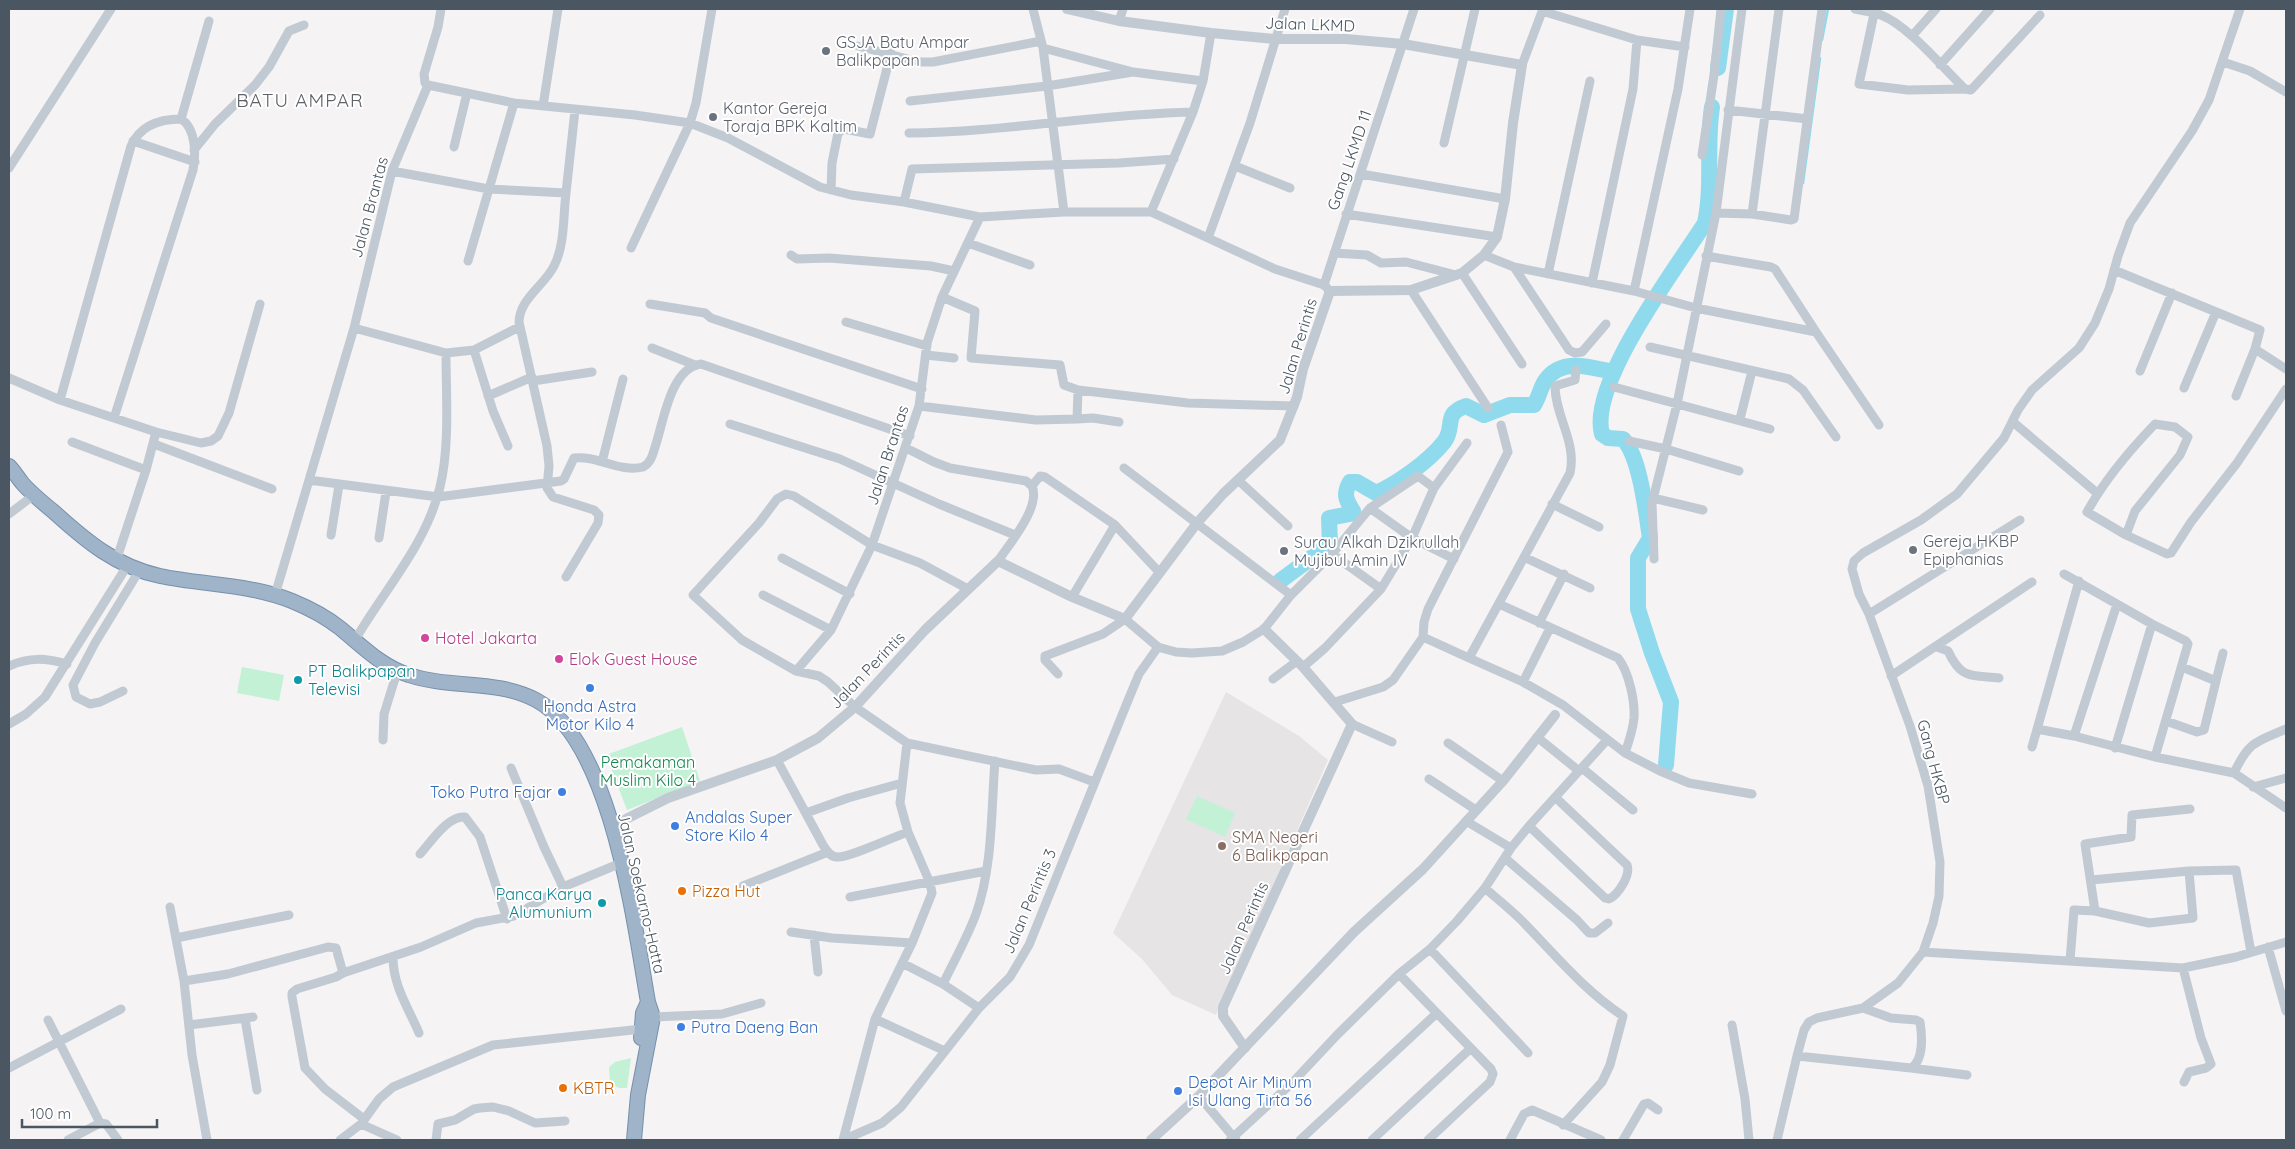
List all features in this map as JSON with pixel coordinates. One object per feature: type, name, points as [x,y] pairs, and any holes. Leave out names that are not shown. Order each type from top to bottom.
[{"type":"highway","name":"Jalan Soekarno-Hatta","points":[[9,466],[15,482],[34,495],[78,534],[127,566],[274,595],[321,615],[397,672],[430,680],[486,684],[506,689],[536,700],[554,712],[569,728],[580,745],[612,826],[648,1002],[653,1016],[635,1095],[627,1113],[626,1140]]},
{"type":"highway","name":"Jalan Soekarno-Hatta","points":[[634,1140],[635,1095],[643,1013],[648,1002]]},
{"type":"street","points":[[9,168],[111,9]]},
{"type":"street","points":[[441,9],[438,27],[424,74],[425,83],[428,85],[514,103],[635,115],[690,123],[728,138],[808,182],[831,190],[904,202],[980,218],[1064,212],[1151,212],[1275,269],[1327,288]]},
{"type":"street","points":[[543,106],[558,9]]},
{"type":"street","points":[[631,248],[690,123],[696,103],[712,9]]},
{"type":"street","points":[[1033,9],[1042,44],[1064,212]]},
{"type":"street","name":"Jalan LKMD","points":[[1067,9],[1120,21],[1211,33],[1275,39],[1346,39],[1403,44],[1522,65]]},
{"type":"street","points":[[1120,21],[1123,9]]},
{"type":"street","points":[[1208,238],[1235,166],[1285,9]]},
{"type":"street","name":"Gang LKMD 11","points":[[1327,288],[1334,253],[1346,214],[1361,174],[1414,9]]},
{"type":"street","points":[[1444,143],[1463,54],[1475,9]]},
{"type":"street","points":[[1634,292],[1678,89],[1690,9]]},
{"type":"street","points":[[1702,155],[1714,75],[1720,9]]},
{"type":"street","points":[[1654,559],[1653,498],[1676,404],[1716,213],[1742,9]]},
{"type":"street","points":[[1752,214],[1779,9]]},
{"type":"street","points":[[1716,213],[1752,214],[1794,219],[1822,9]]},
{"type":"street","points":[[1855,9],[1880,12],[1894,21],[1912,36],[1965,89]]},
{"type":"street","points":[[1912,36],[1936,9]]},
{"type":"street","points":[[1940,65],[1990,9]]},
{"type":"street","points":[[2097,493],[2013,422],[2018,410],[2032,390],[2079,348],[2095,323],[2110,290],[2114,270],[2130,224],[2192,131],[2209,100],[2240,9]]},
{"type":"street","points":[[1543,10],[1637,40],[1685,47]]},
{"type":"street","name":"Jalan Perintis","points":[[1058,674],[1044,660],[1045,656],[1103,634],[1125,619],[1197,523],[1280,440],[1294,406],[1327,288],[1411,290],[1459,274],[1484,255],[1497,237],[1505,199],[1513,123],[1522,65],[1543,10]]},
{"type":"street","points":[[1880,12],[1859,84],[1908,90],[1974,88],[2040,15]]},
{"type":"street","points":[[181,119],[209,21]]},
{"type":"street","points":[[194,150],[215,124],[255,85],[269,67],[289,31],[304,25]]},
{"type":"street","points":[[1151,212],[1193,112],[1203,81],[1211,33]]},
{"type":"street","points":[[1592,282],[1633,89],[1637,40]]},
{"type":"street","points":[[858,46],[891,53],[919,62],[933,62],[1042,44],[1133,72],[1203,81]]},
{"type":"street","points":[[831,190],[832,163],[838,134],[844,129],[870,134],[891,53]]},
{"type":"street","points":[[2223,62],[2245,68],[2286,92]]},
{"type":"street","points":[[910,101],[1047,86],[1133,72]]},
{"type":"street","points":[[1548,274],[1590,81]]},
{"type":"street","name":"Jalan Brantas","points":[[274,595],[354,328],[392,171],[428,85]]},
{"type":"street","points":[[454,147],[467,93]]},
{"type":"street","points":[[468,262],[514,103]]},
{"type":"street","points":[[566,577],[598,523],[599,514],[594,510],[553,497],[548,492],[546,484],[549,466],[548,446],[519,327],[522,307],[550,272],[557,259],[561,242],[576,110]]},
{"type":"street","points":[[1728,110],[1808,119]]},
{"type":"street","points":[[909,133],[1052,124],[1129,114],[1193,112]]},
{"type":"street","points":[[60,400],[123,169],[133,141],[149,125],[181,119]]},
{"type":"street","points":[[114,418],[195,162],[189,128],[181,119]]},
{"type":"street","points":[[133,141],[195,162]]},
{"type":"street","points":[[904,202],[912,168],[1119,164],[1174,159]]},
{"type":"street","points":[[1235,166],[1290,188]]},
{"type":"street","points":[[392,171],[488,189],[566,193]]},
{"type":"street","points":[[1361,174],[1505,199]]},
{"type":"street","points":[[1346,214],[1497,237]]},
{"type":"street","name":"Jalan Brantas","points":[[796,671],[831,630],[872,545],[892,481],[906,448],[919,406],[927,350],[942,297],[980,218]]},
{"type":"street","points":[[968,242],[1030,265]]},
{"type":"street","points":[[1334,253],[1367,255],[1381,263],[1406,262],[1459,274],[1522,364]]},
{"type":"street","points":[[791,255],[797,259],[829,258],[931,266],[954,271]]},
{"type":"street","points":[[1484,255],[1514,267],[1592,282],[1696,308],[1816,332]]},
{"type":"street","points":[[1706,256],[1775,269],[1878,425]]},
{"type":"street","points":[[1514,267],[1569,350],[1575,353],[1582,352],[1606,324]]},
{"type":"street","points":[[2114,270],[2260,330],[2255,349],[2236,396]]},
{"type":"street","points":[[1411,290],[1488,408]]},
{"type":"street","points":[[2140,371],[2172,293]]},
{"type":"street","points":[[942,297],[975,311],[970,358],[1060,364],[1064,385],[1078,390],[1188,403],[1294,406]]},
{"type":"street","points":[[9,378],[60,400],[156,432],[201,443],[210,441],[218,436],[229,413],[260,304]]},
{"type":"street","points":[[650,304],[705,312],[711,318],[922,389]]},
{"type":"street","points":[[2184,388],[2216,312]]},
{"type":"street","points":[[846,322],[954,358]]},
{"type":"street","points":[[354,328],[446,353],[474,350],[519,327]]},
{"type":"street","points":[[1650,347],[1796,382],[1836,437]]},
{"type":"street","points":[[652,348],[695,365]]},
{"type":"street","points":[[2255,349],[2286,369]]},
{"type":"street","points":[[474,350],[488,396],[508,446]]},
{"type":"street","points":[[355,640],[417,544],[438,497],[444,456],[446,353]]},
{"type":"street","points":[[309,480],[386,492],[438,497],[546,484],[564,479],[574,458],[588,458],[633,468],[647,465],[652,456],[680,374],[695,365],[707,364],[910,436]]},
{"type":"street","points":[[1469,658],[1570,472],[1572,450],[1555,386],[1572,382],[1576,377],[1576,370]]},
{"type":"street","points":[[1740,419],[1752,371]]},
{"type":"street","points":[[488,396],[533,379],[592,372]]},
{"type":"street","points":[[602,462],[623,379]]},
{"type":"street","points":[[1614,387],[1740,419],[1770,429]]},
{"type":"street","points":[[2126,535],[2136,511],[2180,455],[2188,436],[2174,427],[2155,424],[2128,453],[2097,493],[2087,512],[2126,535],[2163,554],[2170,553],[2191,522],[2236,464],[2286,389]]},
{"type":"street","points":[[1077,418],[1078,390]]},
{"type":"street","points":[[919,406],[1036,420],[1093,418],[1119,422]]},
{"type":"street","name":"Gang HKBP","points":[[1923,952],[1933,923],[1939,896],[1940,862],[1928,786],[1869,614],[1859,594],[1852,569],[1854,561],[1863,553],[1921,520],[1957,494],[1989,457],[2013,422]]},
{"type":"street","points":[[730,424],[835,457],[892,481],[939,504],[1015,535]]},
{"type":"street","points":[[1335,702],[1384,687],[1393,680],[1423,638],[1424,622],[1428,609],[1508,452],[1501,424]]},
{"type":"street","points":[[123,691],[100,702],[90,704],[76,697],[72,685],[95,643],[127,566],[146,470],[156,432]]},
{"type":"street","points":[[1629,441],[1666,449],[1739,471]]},
{"type":"street","points":[[72,442],[146,470]]},
{"type":"street","points":[[1273,680],[1325,648],[1382,589],[1412,538],[1434,488],[1467,443]]},
{"type":"street","points":[[154,444],[272,489]]},
{"type":"street","points":[[906,448],[950,468],[1026,481],[1032,486],[1034,495],[1031,508],[998,561],[1072,597],[1125,619],[1158,647],[1192,654],[1222,650],[1244,642],[1264,629],[1291,595],[1332,554],[1370,508],[1418,476],[1434,488]]},
{"type":"street","points":[[1124,468],[1291,595]]},
{"type":"street","points":[[1032,486],[1040,476],[1044,477],[1115,524],[1160,572]]},
{"type":"street","points":[[1238,480],[1288,526]]},
{"type":"street","points":[[331,535],[339,485]]},
{"type":"street","points":[[379,538],[386,492]]},
{"type":"street","points":[[968,589],[920,563],[872,545],[794,496],[786,494],[777,498],[759,523],[694,595],[742,640],[796,671],[819,676],[855,707],[907,743],[1036,770],[1059,769],[1094,782]]},
{"type":"street","points":[[9,514],[34,495]]},
{"type":"street","points":[[1653,498],[1703,510]]},
{"type":"street","points":[[1552,504],[1599,527]]},
{"type":"street","points":[[1370,508],[1412,538],[1454,560]]},
{"type":"street","points":[[1869,614],[2020,520]]},
{"type":"street","points":[[1072,597],[1115,524]]},
{"type":"street","points":[[1332,554],[1382,589]]},
{"type":"street","points":[[1524,557],[1564,574],[1590,588]]},
{"type":"street","points":[[782,558],[850,594]]},
{"type":"street","name":"Jalan Perintis","points":[[612,826],[668,798],[777,760],[818,738],[855,707],[925,630],[998,561]]},
{"type":"street","points":[[9,724],[26,714],[45,697],[127,566]]},
{"type":"street","points":[[1539,623],[1564,574]]},
{"type":"street","points":[[2064,574],[2152,624],[2186,640],[2188,648],[2155,757]]},
{"type":"street","points":[[2032,747],[2079,581]]},
{"type":"street","points":[[1891,676],[2032,582]]},
{"type":"street","points":[[763,595],[831,630]]},
{"type":"street","points":[[1499,604],[1618,658],[1625,667],[1634,717],[1625,752]]},
{"type":"street","points":[[2074,736],[2117,604]]},
{"type":"street","points":[[2115,748],[2152,624]]},
{"type":"street","points":[[1523,682],[1550,628]]},
{"type":"street","points":[[1264,629],[1300,664],[1335,702],[1352,724],[1392,742]]},
{"type":"street","points":[[1423,638],[1523,682],[1586,720],[1607,740],[1625,752],[1689,782],[1752,794]]},
{"type":"street","name":"Jalan Perintis 3","points":[[843,1140],[892,1117],[913,1094],[979,1008],[1010,977],[1029,945],[1139,674],[1158,647]]},
{"type":"street","points":[[1937,647],[1948,651],[1954,665],[1964,673],[1999,678]]},
{"type":"street","points":[[2166,721],[2197,732],[2204,730],[2223,653]]},
{"type":"street","points":[[9,666],[39,658],[67,664]]},
{"type":"street","points":[[2182,667],[2216,681]]},
{"type":"street","points":[[382,740],[384,714],[397,672]]},
{"type":"street","points":[[1151,1140],[1199,1096],[1354,932],[1423,869],[1503,781],[1555,715]]},
{"type":"street","name":"Jalan Perintis","points":[[1245,1048],[1223,1016],[1223,1007],[1352,724]]},
{"type":"street","points":[[2037,729],[2074,736],[2155,757],[2234,773],[2286,808]]},
{"type":"street","points":[[2234,773],[2243,754],[2252,744],[2286,729]]},
{"type":"street","points":[[1537,738],[1633,810]]},
{"type":"street","points":[[1199,1096],[1233,1139],[1292,1083],[1337,1035],[1399,974],[1430,949],[1458,921],[1485,888],[1511,848],[1529,826],[1607,740]]},
{"type":"street","points":[[843,1140],[875,1019],[912,943],[932,893],[930,883],[908,832],[900,803],[907,743]]},
{"type":"street","points":[[1448,743],[1503,781]]},
{"type":"street","points":[[777,760],[828,852],[837,857],[908,832]]},
{"type":"street","points":[[943,984],[976,914],[986,871],[995,762]]},
{"type":"street","points":[[511,768],[544,847],[564,887]]},
{"type":"street","points":[[2253,787],[2286,778]]},
{"type":"street","points":[[1429,779],[1476,810]]},
{"type":"street","points":[[806,813],[848,798],[902,783]]},
{"type":"street","points":[[1529,826],[1605,898],[1614,897],[1629,873],[1627,865],[1555,797]]},
{"type":"street","points":[[2095,911],[2085,844],[2131,838],[2132,815],[2190,809]]},
{"type":"street","points":[[420,854],[455,818],[465,817],[480,837],[507,919]]},
{"type":"street","points":[[1466,821],[1511,848]]},
{"type":"street","points":[[743,886],[828,852]]},
{"type":"street","points":[[1505,858],[1577,920],[1589,933],[1598,931],[1608,923]]},
{"type":"street","points":[[397,1140],[362,1121],[325,1089],[305,1068],[292,993],[296,989],[331,979],[343,973],[421,947],[476,923],[507,919],[564,887],[621,863]]},
{"type":"street","points":[[2090,880],[2189,871],[2236,870],[2251,952]]},
{"type":"street","points":[[850,897],[986,871]]},
{"type":"street","points":[[2070,961],[2074,910],[2095,911],[2149,923],[2193,918],[2189,871]]},
{"type":"street","points":[[1485,888],[1523,922],[1563,966],[1605,1004],[1623,1016],[1610,1064],[1602,1082],[1563,1125]]},
{"type":"street","points":[[170,907],[184,981],[192,1055],[207,1140]]},
{"type":"street","points":[[176,938],[289,915]]},
{"type":"street","points":[[792,932],[912,943]]},
{"type":"street","points":[[814,935],[818,972]]},
{"type":"street","points":[[1777,1140],[1797,1056],[1808,1022],[1817,1018],[1863,1008],[1898,982],[1923,952],[2183,968],[2286,942]]},
{"type":"street","points":[[184,981],[228,974],[332,946],[338,951],[343,973]]},
{"type":"street","points":[[2268,947],[2286,1011]]},
{"type":"street","points":[[1430,949],[1528,1053]]},
{"type":"street","points":[[393,957],[393,973],[396,986],[418,1033]]},
{"type":"street","points":[[902,963],[943,984],[979,1008]]},
{"type":"street","points":[[2183,968],[2201,1038],[2211,1064],[2206,1068],[2189,1072],[2184,1082]]},
{"type":"street","points":[[1399,974],[1490,1068],[1493,1074],[1490,1082],[1428,1140]]},
{"type":"street","points":[[653,1016],[722,1014],[761,1003]]},
{"type":"street","points":[[1863,1008],[1891,1018],[1920,1022],[1920,1059],[1912,1068]]},
{"type":"street","points":[[9,1068],[121,1009]]},
{"type":"street","points":[[1300,1140],[1437,1013]]},
{"type":"street","points":[[189,1025],[249,1018],[257,1090]]},
{"type":"street","points":[[875,1019],[945,1051]]},
{"type":"street","points":[[48,1020],[100,1123]]},
{"type":"street","points":[[1732,1025],[1746,1099],[1749,1140]]},
{"type":"street","points":[[340,1140],[362,1121],[379,1099],[393,1087],[493,1045],[642,1029]]},
{"type":"street","points":[[1372,1140],[1471,1048]]},
{"type":"street","points":[[1797,1056],[1967,1075]]},
{"type":"street","points":[[1623,1140],[1644,1104],[1648,1103],[1658,1110]]},
{"type":"street","points":[[436,1140],[438,1124],[455,1120],[476,1108],[493,1107],[509,1111],[536,1123],[565,1121]]},
{"type":"street","points":[[1510,1140],[1527,1111],[1532,1110],[1601,1140]]},
{"type":"street","points":[[68,1140],[100,1123],[106,1124],[118,1140]]},
{"type":"shaded area","name":"SMA Negeri 6 Balikpapan","points":[[1226,692],[1299,736],[1328,760],[1216,1015],[1172,995],[1142,959],[1113,933]]},
{"type":"green space","points":[[242,667],[284,675],[279,701],[237,693]]},
{"type":"green space","name":"Pemakaman Muslim Kilo 4","points":[[682,727],[700,781],[627,810],[606,755]]},
{"type":"green space","points":[[1197,796],[1235,813],[1225,837],[1186,819]]},
{"type":"green space","points":[[631,1058],[627,1088],[619,1088],[610,1084],[609,1067],[615,1062]]},
{"type":"waterway","points":[[1718,68],[1726,9]]},
{"type":"waterway","points":[[1822,40],[1828,9]]},
{"type":"waterway","points":[[1803,183],[1820,58]]},
{"type":"waterway","points":[[1666,765],[1671,702],[1652,653],[1638,609],[1638,558],[1650,538],[1644,500],[1638,471],[1629,447],[1623,439],[1608,438],[1602,434],[1601,412],[1608,386],[1638,326],[1705,223],[1709,194],[1712,107]]},
{"type":"waterway","points":[[1280,581],[1330,544],[1329,518],[1350,514],[1353,511],[1346,497],[1350,482],[1357,482],[1376,493],[1403,478],[1430,457],[1444,442],[1452,417],[1459,409],[1466,406],[1484,415],[1510,405],[1534,405],[1545,381],[1559,369],[1568,366],[1586,366],[1613,372]]},
{"type":"place","name":"GSJA Batu Ampar Balikpapan","points":[[826,51]]},
{"type":"place","name":"Kantor Gereja Toraja BPK Kaltim","points":[[713,117]]},
{"type":"place","name":"Gereja HKBP Epiphanias","points":[[1913,550]]},
{"type":"place","name":"Surau Alkah Dzikrullah Mujibul Amin IV","points":[[1284,551]]},
{"type":"place","name":"Hotel Jakarta","points":[[425,638]]},
{"type":"place","name":"Elok Guest House","points":[[559,659]]},
{"type":"place","name":"PT Balikpapan Televisi","points":[[298,680]]},
{"type":"place","name":"Honda Astra Motor Kilo 4","points":[[590,688]]},
{"type":"place","name":"Toko Putra Fajar","points":[[562,792]]},
{"type":"place","name":"Andalas Super Store Kilo 4","points":[[675,826]]},
{"type":"place","name":"SMA Negeri 6 Balikpapan","points":[[1222,846]]},
{"type":"place","name":"Pizza Hut","points":[[682,891]]},
{"type":"place","name":"Panca Karya Alumunium","points":[[602,903]]},
{"type":"place","name":"Putra Daeng Ban","points":[[681,1027]]},
{"type":"place","name":"KBTR","points":[[563,1088]]},
{"type":"place","name":"Depot Air Minum Isi Ulang Tirta 56","points":[[1178,1091]]},
{"type":"district","name":"BATU AMPAR","points":[[300,100]]}]
